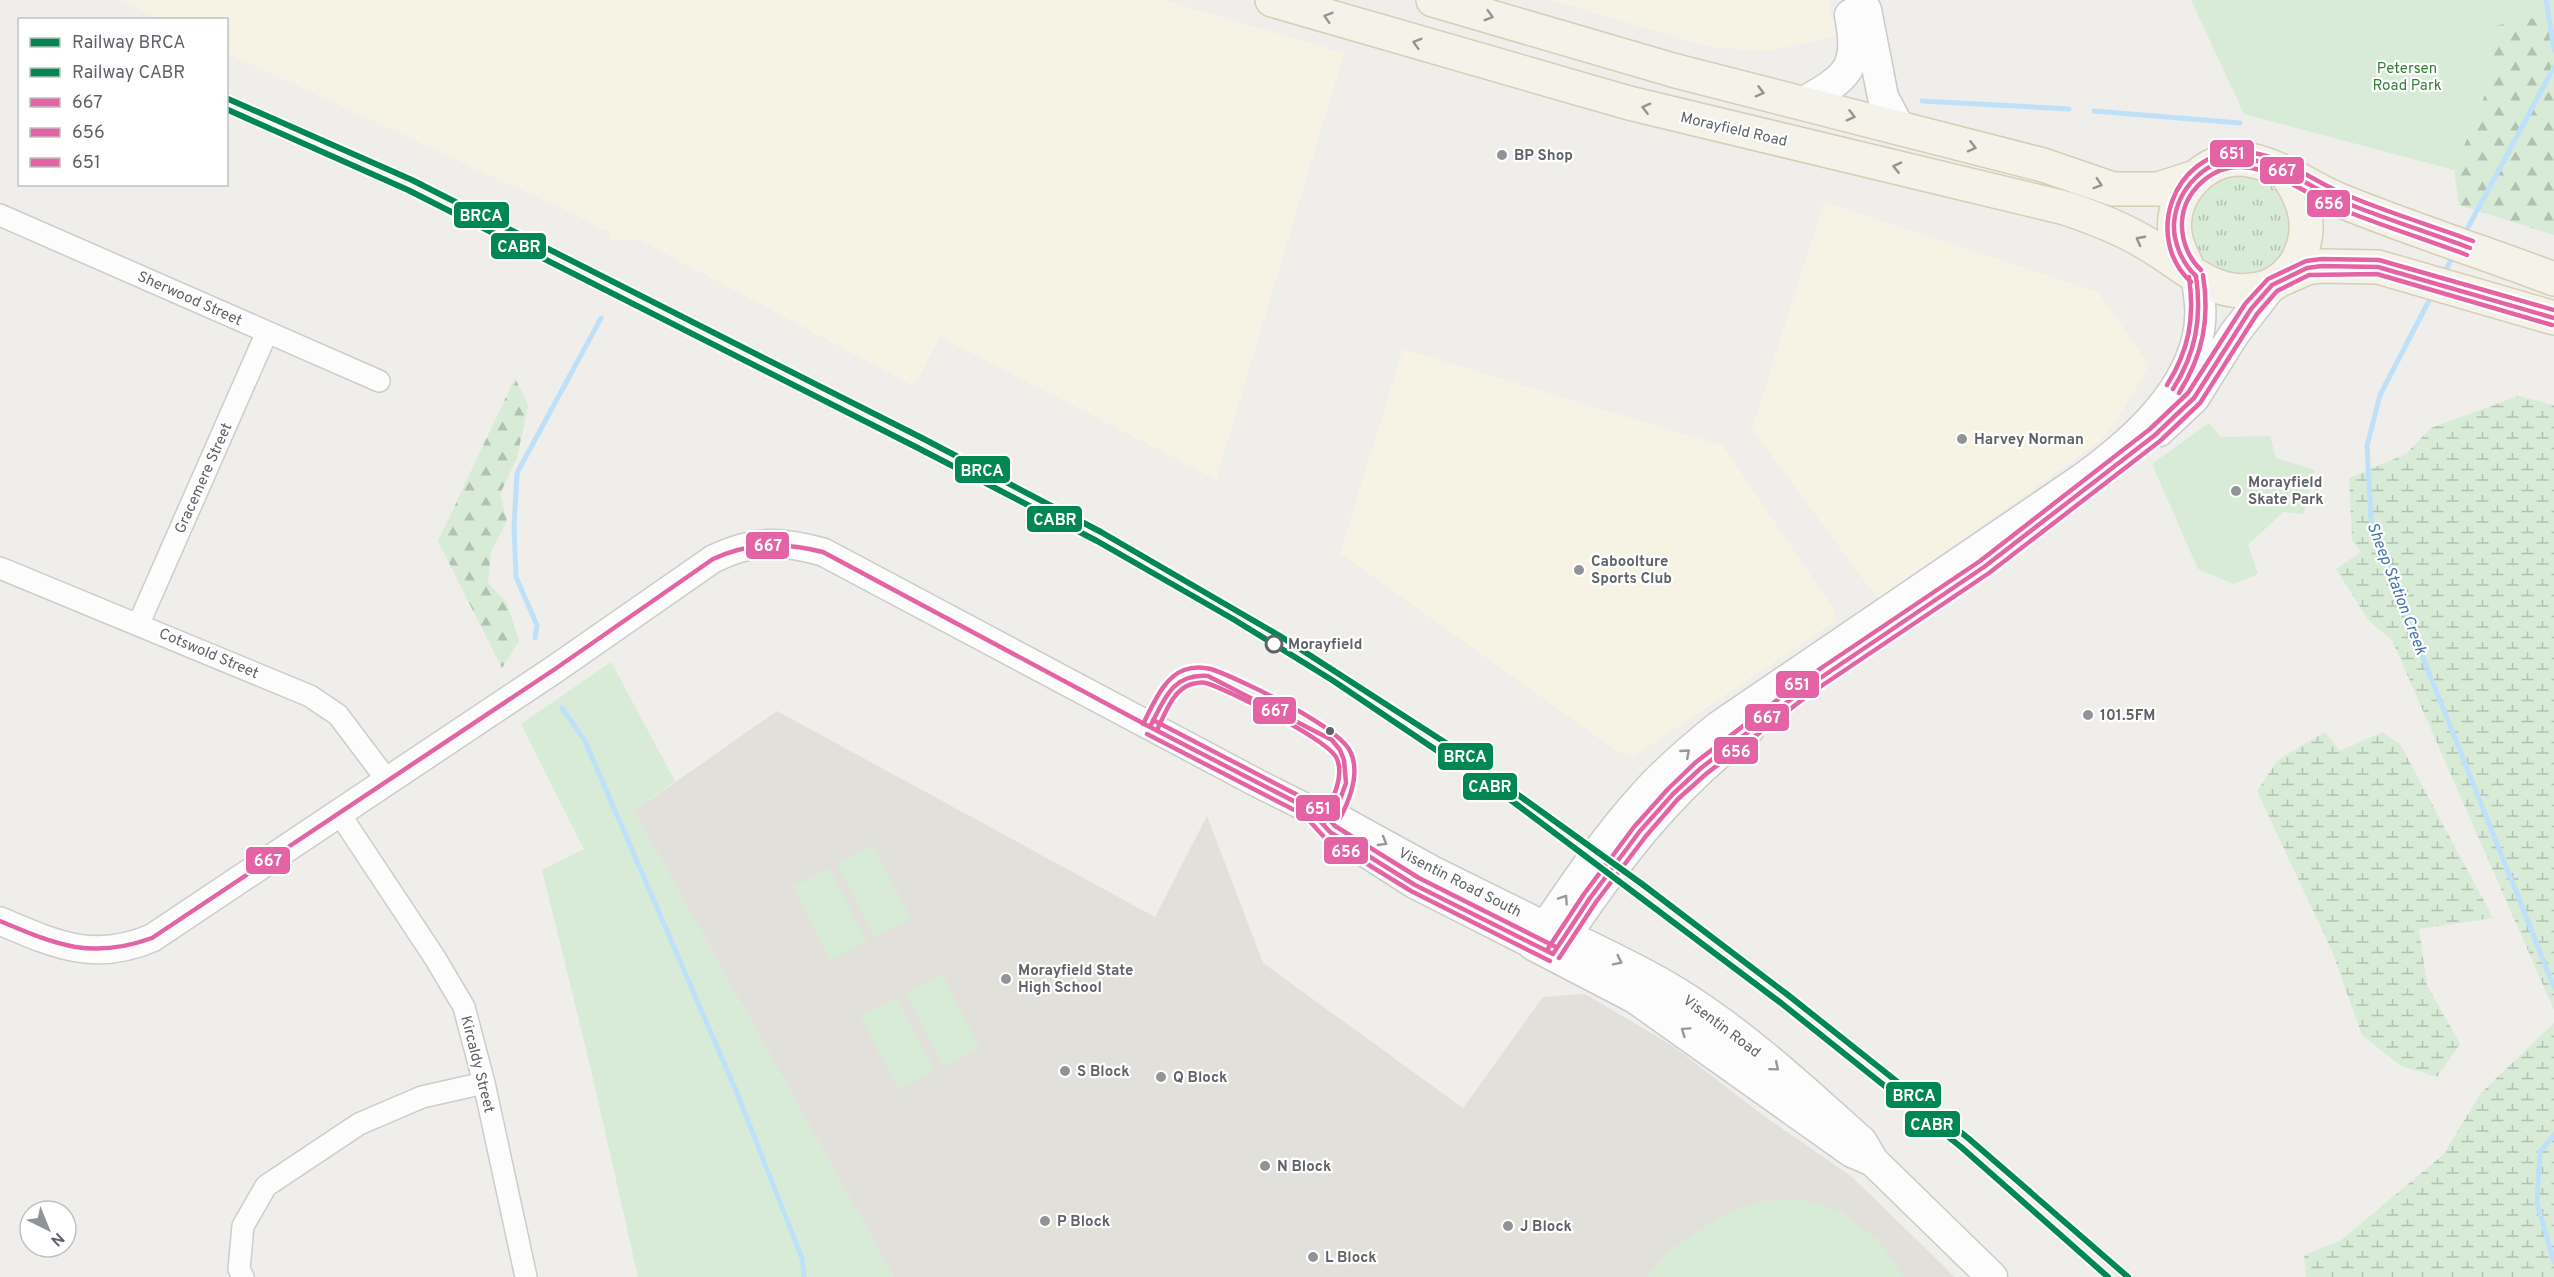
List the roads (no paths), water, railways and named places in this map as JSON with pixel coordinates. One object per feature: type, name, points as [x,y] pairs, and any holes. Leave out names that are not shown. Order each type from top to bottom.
[{"type":"main road","name":"Morayfield Road","points":[[1272,0],[1629,104],[2065,208],[2092,217],[2135,237],[2193,273]]},
{"type":"main road","points":[[1433,0],[1676,70],[2043,165],[2113,189],[2171,187],[2225,161],[2241,159],[2262,163],[2341,201],[2554,279]]},
{"type":"main road","points":[[1802,103],[1832,86],[1841,78],[1852,61],[1855,41],[1850,0]]},
{"type":"main road","points":[[1860,0],[1866,10],[1883,97],[1900,129]]},
{"type":"main road","points":[[1549,940],[1600,884],[1640,831],[1673,794],[1708,762],[1807,687],[1984,567],[2089,488],[2175,418],[2194,398],[2234,334],[2277,282],[2297,262],[2304,246],[2307,229],[2303,202],[2288,176]]},
{"type":"main road","points":[[1549,940],[1623,818],[1687,752],[1770,691],[2082,479],[2126,445],[2166,399],[2191,360],[2200,321],[2201,306],[2193,273],[2178,248],[2174,224],[2178,202],[2195,177]]},
{"type":"main road","points":[[2193,273],[2226,290],[2242,292],[2277,282],[2307,268],[2360,265],[2397,271],[2554,318]]},
{"type":"main road","name":"Visentin Road","points":[[1549,940],[1650,977],[1704,1011],[1820,1104],[1862,1142],[1874,1161],[1992,1277]]},
{"type":"street","name":"Sherwood Street","points":[[0,215],[380,381]]},
{"type":"street","name":"Gracemere Street","points":[[139,623],[267,332]]},
{"type":"street","name":"Visentin Road South","points":[[0,921],[49,942],[72,948],[113,950],[142,942],[162,932],[555,669],[713,560],[736,548],[765,542],[793,543],[822,552],[1170,738],[1309,809],[1330,832],[1415,885],[1549,940]]},
{"type":"street","name":"Cotswold Street","points":[[0,568],[139,623],[292,688],[324,704],[349,727],[387,780]]},
{"type":"street","name":"Kircaldy Street","points":[[339,813],[435,958],[464,1007],[484,1083],[526,1277]]},
{"type":"street","points":[[243,1277],[239,1269],[243,1226],[266,1186],[358,1124],[422,1097],[484,1083]]},
{"type":"waterway","points":[[2546,0],[2554,50]]},
{"type":"waterway","name":"Sheep Station Creek","points":[[2464,235],[2554,67]]},
{"type":"waterway","points":[[1922,101],[2069,109]]},
{"type":"waterway","points":[[2094,111],[2240,123]]},
{"type":"waterway","name":"Sheep Station Creek","points":[[2443,275],[2454,254]]},
{"type":"waterway","name":"Sheep Station Creek","points":[[2433,293],[2380,395],[2367,446],[2371,520],[2408,620],[2554,987]]},
{"type":"waterway","points":[[535,638],[537,625],[516,577],[514,526],[517,473],[601,318]]},
{"type":"waterway","points":[[562,708],[585,741],[737,1093],[802,1258],[804,1277]]},
{"type":"waterway","name":"Sheep Station Creek","points":[[2554,1135],[2540,1152],[2537,1203],[2554,1262]]},
{"type":"rail line","name":"BRCA","points":[[228,99],[412,180],[922,438],[1101,532],[1280,636],[1449,745],[1642,884],[1788,995],[1968,1138],[2128,1277]]},
{"type":"rail line","name":"CABR","points":[[228,110],[408,190],[916,447],[1097,541],[1233,619],[1332,680],[1512,801],[1781,1003],[1961,1147],[2108,1277]]},
{"type":"place","name":"BP Shop","points":[[1502,155]]},
{"type":"place","name":"Harvey Norman","points":[[1962,439]]},
{"type":"place","name":"Morayfield Skate Park","points":[[2236,491]]},
{"type":"place","name":"Caboolture Sports Club","points":[[1579,570]]},
{"type":"place","name":"Morayfield","points":[[1274,644]]},
{"type":"place","name":"101.5FM","points":[[2088,715]]},
{"type":"place","name":"Morayfield State High School","points":[[1006,979]]},
{"type":"place","name":"S Block","points":[[1065,1071]]},
{"type":"place","name":"Q Block","points":[[1161,1077]]},
{"type":"place","name":"N Block","points":[[1265,1166]]},
{"type":"place","name":"P Block","points":[[1045,1221]]},
{"type":"place","name":"J Block","points":[[1508,1226]]},
{"type":"place","name":"L Block","points":[[1313,1257]]},
{"type":"park label","name":"Petersen Road Park","points":[[2407,76]]}]
